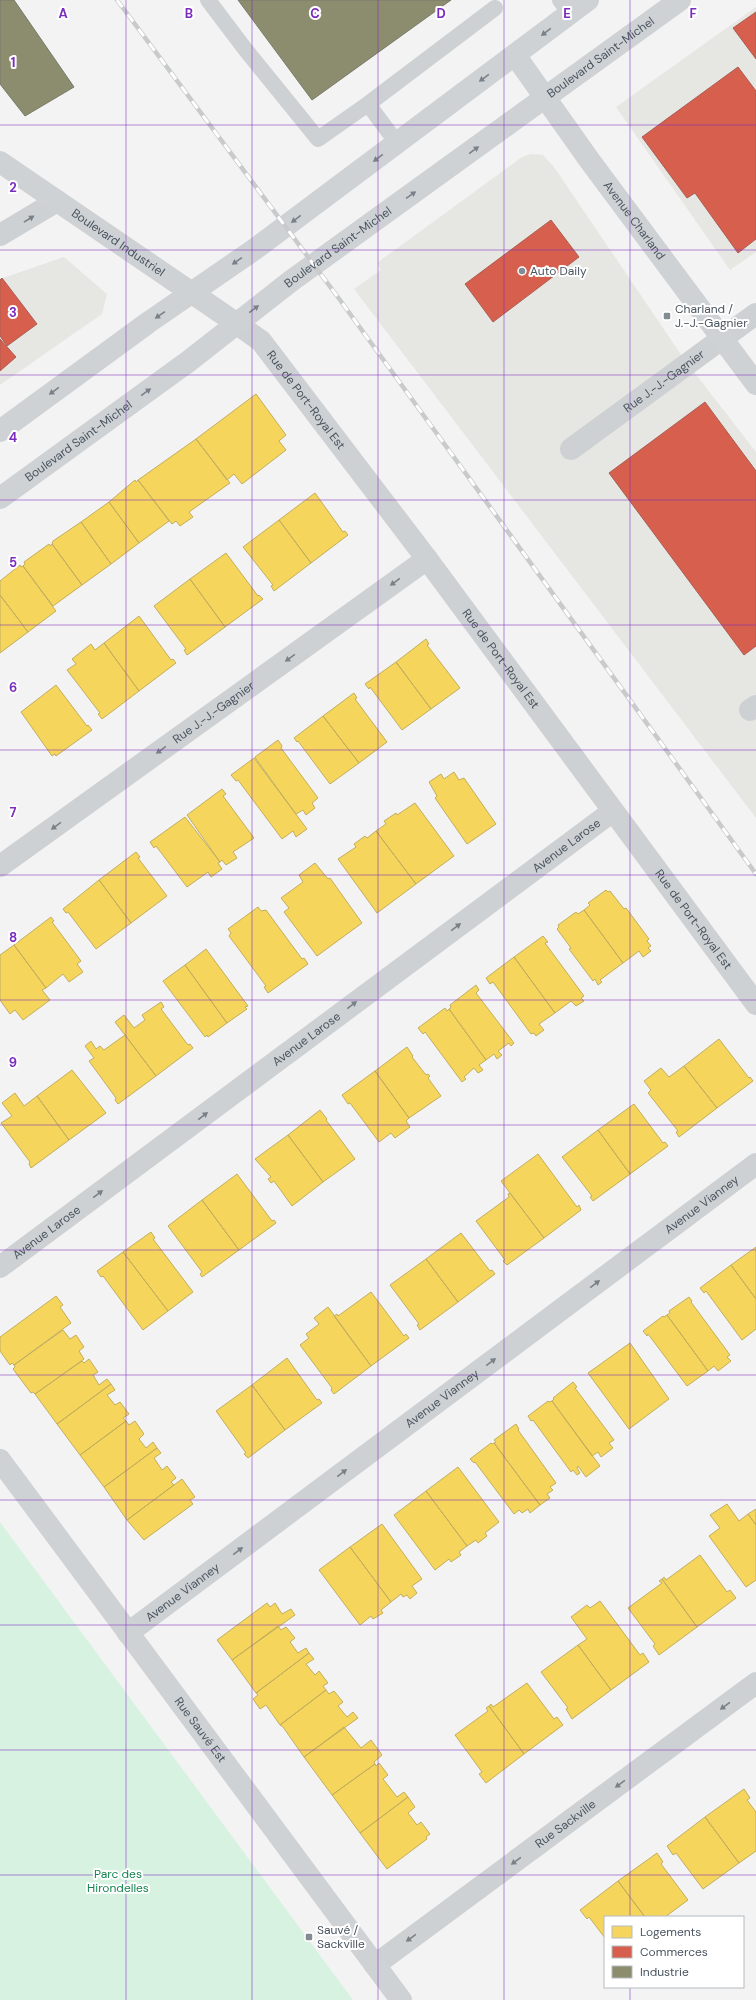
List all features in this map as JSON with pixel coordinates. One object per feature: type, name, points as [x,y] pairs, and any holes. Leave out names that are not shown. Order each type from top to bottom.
[{"type":"main road","points":[[0,431],[255,249],[515,55],[565,7],[588,0]]},
{"type":"main road","name":"Boulevard Saint-Michel","points":[[0,498],[189,361],[236,323],[345,242],[680,0]]},
{"type":"main road","name":"Avenue Charland","points":[[515,55],[590,161],[756,384]]},
{"type":"main road","name":"Boulevard Industriel","points":[[0,162],[236,323]]},
{"type":"main road","name":"Rue Sauvé Est","points":[[0,1460],[401,2000]]},
{"type":"street","points":[[0,235],[57,202]]},
{"type":"street","name":"Rue J.-J.-Gagnier","points":[[571,449],[756,314]]},
{"type":"street","name":"Rue de Port-Royal Est","points":[[236,323],[261,341],[427,559],[756,1004]]},
{"type":"street","name":"Rue J.-J.-Gagnier","points":[[0,866],[427,559]]},
{"type":"street","name":"Avenue Larose","points":[[0,1267],[613,811]]},
{"type":"street","name":"Avenue Vianney","points":[[128,1633],[756,1164]]},
{"type":"street","name":"Rue Sackville","points":[[375,1965],[756,1683]]},
{"type":"lane","points":[[208,0],[245,49],[318,139],[368,104],[495,8]]},
{"type":"lane","points":[[368,104],[397,143]]},
{"type":"shaded area","points":[[756,7],[756,252],[730,270],[616,107]]},
{"type":"shaded area","points":[[531,154],[543,155],[554,167],[684,359],[756,452],[756,818],[354,289],[381,270],[377,263],[522,157]]},
{"type":"shaded area","points":[[64,257],[107,294],[102,314],[0,385],[0,279]]},
{"type":"green space","name":"Parc des Hirondelles","points":[[0,1522],[353,2000],[0,2000]]},
{"type":"building: Logements","points":[[256,394],[286,435],[279,441],[286,450],[242,484],[234,474],[227,480],[196,439]]},
{"type":"building: Logements","points":[[196,439],[230,483],[189,512],[193,517],[180,526],[176,521],[172,524],[138,480]]},
{"type":"building: Logements","points":[[135,480],[136,482],[138,480],[169,521],[139,543],[109,502]]},
{"type":"building: Logements","points":[[315,493],[343,532],[345,531],[348,535],[311,563],[279,520]]},
{"type":"building: Logements","points":[[109,502],[139,543],[111,564],[81,522]]},
{"type":"building: Logements","points":[[279,520],[311,563],[274,591],[271,586],[273,585],[243,547]]},
{"type":"building: Logements","points":[[81,522],[111,564],[82,585],[52,544],[53,541]]},
{"type":"building: Logements","points":[[49,544],[50,546],[52,544],[82,585],[53,606],[23,566],[25,564],[24,562]]},
{"type":"building: Logements","points":[[226,553],[258,596],[259,595],[263,599],[225,627],[190,579]]},
{"type":"building: Logements","points":[[20,565],[21,567],[23,566],[56,611],[28,632],[0,595],[0,581]]},
{"type":"building: Logements","points":[[190,579],[225,627],[187,655],[184,650],[186,649],[154,606]]},
{"type":"building: Logements","points":[[0,595],[28,632],[0,653]]},
{"type":"building: Logements","points":[[139,616],[171,660],[173,659],[176,663],[139,691],[104,643]]},
{"type":"building: Logements","points":[[426,639],[429,644],[427,645],[460,688],[431,709],[396,662]]},
{"type":"building: Logements","points":[[104,643],[139,691],[102,719],[98,714],[100,713],[67,670],[76,664],[72,659],[91,644],[95,650]]},
{"type":"building: Logements","points":[[396,662],[431,709],[402,730],[370,687],[369,689],[365,684]]},
{"type":"building: Logements","points":[[56,685],[87,726],[88,725],[92,730],[56,756],[55,754],[52,756],[21,712]]},
{"type":"building: Logements","points":[[354,693],[357,698],[355,699],[387,742],[359,763],[323,716]]},
{"type":"building: Logements","points":[[323,716],[359,763],[330,784],[298,741],[297,742],[294,738]]},
{"type":"building: Logements","points":[[278,740],[282,746],[281,748],[318,798],[312,803],[315,808],[306,815],[303,810],[296,814],[255,757]]},
{"type":"building: Logements","points":[[254,758],[307,829],[296,837],[293,831],[282,839],[238,780],[236,781],[231,775]]},
{"type":"building: Logements","points":[[454,772],[459,780],[464,778],[496,824],[467,844],[435,798],[437,796],[429,782],[441,774],[444,779]]},
{"type":"building: Logements","points":[[222,789],[226,794],[223,796],[254,838],[233,852],[237,858],[226,865],[222,860],[220,862],[187,815]]},
{"type":"building: Logements","points":[[415,803],[454,856],[416,884],[376,831],[386,824],[384,821],[396,813],[397,815]]},
{"type":"building: Logements","points":[[185,817],[220,862],[218,863],[222,869],[211,877],[208,872],[187,887],[156,846],[154,848],[150,842]]},
{"type":"building: Logements","points":[[376,831],[416,884],[377,913],[338,859],[356,847],[354,844],[365,836],[367,838]]},
{"type":"building: Logements","points":[[136,852],[140,857],[138,858],[167,896],[131,923],[99,880]]},
{"type":"building: Logements","points":[[315,863],[328,879],[330,878],[362,923],[317,956],[284,912],[289,908],[281,898],[303,882],[299,875]]},
{"type":"building: Logements","points":[[99,880],[131,923],[96,949],[68,912],[66,913],[63,909]]},
{"type":"building: Logements","points":[[606,890],[608,892],[610,891],[624,909],[626,908],[649,939],[647,941],[651,946],[648,948],[651,951],[643,957],[639,951],[623,963],[584,910],[590,905],[588,903]]},
{"type":"building: Logements","points":[[258,907],[261,911],[266,910],[302,959],[304,958],[308,964],[268,993],[264,987],[266,986],[229,936],[231,933],[228,929]]},
{"type":"building: Logements","points":[[584,910],[623,963],[600,980],[602,982],[598,985],[595,979],[593,981],[569,949],[571,948],[557,929],[559,927],[558,925],[576,912],[578,914]]},
{"type":"building: Logements","points":[[51,917],[54,921],[52,922],[81,961],[77,964],[83,972],[69,982],[63,974],[46,988],[14,945]]},
{"type":"building: Logements","points":[[543,936],[548,942],[545,943],[584,996],[581,998],[584,1001],[576,1006],[571,1001],[555,1013],[514,957]]},
{"type":"building: Logements","points":[[14,945],[46,988],[42,990],[50,1000],[23,1020],[15,1010],[10,1014],[0,1000],[0,955]]},
{"type":"building: Logements","points":[[206,949],[248,1006],[245,1007],[247,1009],[227,1023],[185,965]]},
{"type":"building: Logements","points":[[514,957],[555,1013],[539,1024],[544,1030],[536,1036],[534,1033],[531,1034],[493,982],[490,984],[486,978]]},
{"type":"building: Logements","points":[[185,965],[227,1023],[208,1037],[207,1035],[205,1037],[163,981]]},
{"type":"building: Logements","points":[[476,985],[479,990],[476,993],[514,1043],[511,1046],[509,1043],[498,1051],[502,1055],[497,1059],[494,1054],[486,1060],[449,1009],[451,1008],[450,1005]]},
{"type":"building: Logements","points":[[161,1002],[164,1007],[161,1009],[188,1045],[190,1044],[193,1048],[156,1076],[115,1022],[124,1015],[134,1028],[145,1020],[142,1015]]},
{"type":"building: Logements","points":[[445,1008],[447,1011],[449,1009],[486,1060],[479,1065],[483,1070],[478,1073],[474,1068],[464,1077],[466,1079],[462,1082],[425,1032],[423,1034],[418,1028]]},
{"type":"building: Logements","points":[[125,1035],[156,1076],[118,1104],[115,1100],[116,1098],[89,1061],[94,1058],[85,1046],[91,1041],[96,1049],[100,1046],[104,1050]]},
{"type":"building: Logements","points":[[719,1039],[749,1078],[750,1077],[753,1081],[717,1108],[684,1066]]},
{"type":"building: Logements","points":[[407,1047],[413,1056],[412,1057],[426,1075],[428,1074],[430,1076],[428,1078],[441,1096],[409,1118],[375,1071]]},
{"type":"building: Logements","points":[[684,1066],[717,1108],[679,1137],[676,1132],[678,1131],[648,1093],[651,1090],[644,1081],[661,1068],[669,1077]]},
{"type":"building: Logements","points":[[72,1070],[106,1113],[69,1140],[37,1096]]},
{"type":"building: Logements","points":[[375,1071],[409,1118],[406,1121],[410,1127],[395,1138],[391,1133],[379,1142],[350,1103],[348,1104],[342,1095]]},
{"type":"building: Logements","points":[[15,1093],[24,1106],[37,1096],[69,1140],[31,1168],[29,1164],[30,1162],[1,1123],[12,1116],[2,1103]]},
{"type":"building: Logements","points":[[634,1104],[663,1143],[665,1142],[668,1146],[630,1174],[598,1130]]},
{"type":"building: Logements","points":[[320,1110],[355,1159],[323,1182],[288,1135]]},
{"type":"building: Logements","points":[[598,1130],[630,1174],[593,1201],[590,1197],[592,1196],[562,1157]]},
{"type":"building: Logements","points":[[288,1135],[323,1182],[292,1206],[274,1181],[271,1183],[268,1179],[271,1177],[255,1159]]},
{"type":"building: Logements","points":[[538,1154],[577,1207],[579,1205],[581,1210],[544,1238],[501,1181]]},
{"type":"building: Logements","points":[[237,1174],[272,1221],[274,1220],[276,1223],[239,1250],[202,1200]]},
{"type":"building: Logements","points":[[510,1193],[544,1238],[507,1265],[503,1261],[505,1260],[476,1221],[509,1197],[508,1194]]},
{"type":"building: Logements","points":[[202,1200],[239,1250],[202,1277],[200,1274],[202,1272],[168,1226]]},
{"type":"building: Logements","points":[[151,1232],[155,1238],[153,1239],[193,1292],[168,1311],[123,1252]]},
{"type":"building: Logements","points":[[461,1233],[490,1271],[492,1270],[495,1274],[458,1302],[426,1259]]},
{"type":"building: Logements","points":[[756,1247],[756,1299],[731,1265]]},
{"type":"building: Logements","points":[[123,1252],[168,1311],[143,1330],[103,1276],[101,1277],[97,1271]]},
{"type":"building: Logements","points":[[426,1259],[458,1302],[420,1330],[417,1325],[419,1324],[390,1285]]},
{"type":"building: Logements","points":[[731,1265],[756,1299],[756,1329],[742,1340],[706,1291],[704,1293],[700,1288]]},
{"type":"building: Logements","points":[[371,1292],[404,1336],[406,1334],[409,1338],[371,1366],[334,1316],[337,1314],[338,1316]]},
{"type":"building: Logements","points":[[56,1296],[63,1305],[60,1307],[71,1323],[14,1365],[12,1363],[10,1365],[0,1351],[0,1337]]},
{"type":"building: Logements","points":[[689,1297],[692,1301],[691,1302],[730,1355],[727,1357],[731,1361],[718,1371],[714,1366],[708,1371],[667,1315],[670,1313],[669,1311]]},
{"type":"building: Logements","points":[[328,1307],[371,1366],[334,1394],[331,1390],[332,1388],[300,1345],[309,1338],[306,1334],[319,1324],[314,1318]]},
{"type":"building: Logements","points":[[667,1315],[708,1371],[687,1386],[648,1334],[647,1336],[643,1331],[663,1316],[664,1317]]},
{"type":"building: Logements","points":[[63,1330],[70,1339],[76,1335],[84,1347],[79,1351],[84,1359],[35,1394],[33,1392],[31,1393],[13,1369],[15,1367],[14,1365]]},
{"type":"building: Logements","points":[[630,1343],[669,1399],[629,1429],[588,1373]]},
{"type":"building: Logements","points":[[287,1358],[317,1400],[319,1399],[322,1403],[285,1430],[252,1385]]},
{"type":"building: Logements","points":[[89,1359],[98,1372],[93,1375],[99,1385],[107,1379],[111,1384],[57,1424],[35,1394],[82,1361],[84,1363]]},
{"type":"building: Logements","points":[[573,1382],[577,1387],[575,1388],[614,1440],[609,1443],[613,1448],[601,1457],[598,1452],[592,1456],[552,1401],[554,1399],[553,1398]]},
{"type":"building: Logements","points":[[111,1384],[115,1390],[107,1395],[115,1405],[120,1402],[129,1414],[123,1418],[126,1421],[80,1455],[57,1424]]},
{"type":"building: Logements","points":[[252,1385],[285,1430],[248,1458],[216,1411]]},
{"type":"building: Logements","points":[[548,1401],[552,1401],[600,1466],[586,1477],[578,1466],[577,1468],[580,1473],[577,1475],[573,1470],[571,1472],[533,1420],[531,1421],[528,1416]]},
{"type":"building: Logements","points":[[126,1421],[129,1425],[135,1421],[144,1434],[139,1439],[146,1448],[153,1442],[157,1448],[104,1487],[80,1455]]},
{"type":"building: Logements","points":[[516,1424],[519,1429],[518,1430],[556,1483],[550,1487],[553,1490],[547,1494],[550,1498],[540,1505],[494,1443],[496,1442],[494,1440]]},
{"type":"building: Logements","points":[[491,1443],[494,1443],[540,1505],[530,1513],[528,1509],[522,1513],[519,1510],[514,1514],[475,1462],[474,1463],[470,1459]]},
{"type":"building: Logements","points":[[157,1448],[161,1453],[154,1458],[162,1470],[167,1466],[176,1478],[171,1482],[174,1485],[127,1520],[104,1487]]},
{"type":"building: Logements","points":[[458,1467],[499,1522],[485,1533],[487,1536],[478,1543],[476,1540],[467,1546],[426,1491]]},
{"type":"building: Logements","points":[[182,1479],[195,1497],[190,1500],[193,1504],[144,1540],[127,1520]]},
{"type":"building: Logements","points":[[426,1491],[467,1546],[459,1552],[461,1555],[451,1562],[449,1559],[435,1570],[394,1515]]},
{"type":"building: Logements","points":[[727,1504],[739,1521],[748,1514],[756,1525],[756,1580],[746,1587],[709,1536],[720,1528],[710,1515]]},
{"type":"building: Logements","points":[[756,1509],[756,1525],[748,1514]]},
{"type":"building: Logements","points":[[382,1524],[422,1579],[412,1586],[417,1593],[410,1599],[407,1595],[403,1597],[401,1594],[391,1602],[350,1547]]},
{"type":"building: Logements","points":[[350,1547],[391,1602],[381,1610],[383,1613],[373,1619],[371,1616],[360,1625],[319,1570]]},
{"type":"building: Logements","points":[[700,1555],[727,1592],[730,1590],[736,1598],[697,1627],[662,1579],[664,1577],[666,1580]]},
{"type":"building: Logements","points":[[662,1579],[697,1627],[659,1655],[653,1646],[655,1644],[628,1608],[662,1583],[659,1581]]},
{"type":"building: Logements","points":[[600,1601],[640,1655],[643,1653],[649,1662],[611,1690],[578,1645],[587,1639],[571,1617],[587,1605],[590,1608]]},
{"type":"building: Logements","points":[[267,1603],[270,1607],[275,1603],[282,1614],[291,1609],[295,1615],[232,1660],[217,1640]]},
{"type":"building: Logements","points":[[278,1626],[281,1630],[286,1627],[295,1638],[290,1642],[298,1653],[306,1648],[309,1653],[256,1693],[232,1660]]},
{"type":"building: Logements","points":[[578,1645],[611,1690],[572,1719],[566,1709],[568,1708],[541,1672]]},
{"type":"building: Logements","points":[[309,1653],[314,1659],[306,1664],[315,1675],[319,1671],[328,1683],[323,1686],[326,1690],[280,1725],[266,1705],[260,1709],[253,1699],[258,1695],[256,1693]]},
{"type":"building: Logements","points":[[527,1683],[554,1719],[557,1717],[563,1725],[524,1754],[489,1706],[491,1704],[493,1707]]},
{"type":"building: Logements","points":[[326,1690],[329,1694],[334,1691],[343,1702],[338,1706],[347,1717],[353,1712],[358,1718],[304,1757],[280,1725]]},
{"type":"building: Logements","points":[[489,1706],[524,1754],[486,1783],[479,1774],[482,1772],[455,1735],[488,1711],[486,1708]]},
{"type":"building: Logements","points":[[344,1727],[361,1748],[371,1740],[382,1755],[374,1762],[375,1764],[332,1795],[304,1757]]},
{"type":"building: Logements","points":[[379,1763],[388,1775],[383,1779],[397,1797],[404,1792],[408,1797],[360,1833],[332,1795],[375,1764],[376,1766]]},
{"type":"building: Logements","points":[[744,1789],[750,1798],[747,1800],[756,1812],[756,1851],[739,1863],[705,1817]]},
{"type":"building: Logements","points":[[408,1797],[415,1807],[408,1813],[417,1825],[421,1822],[430,1834],[426,1837],[427,1839],[387,1869],[360,1833]]},
{"type":"building: Logements","points":[[705,1817],[739,1863],[703,1889],[676,1853],[673,1855],[667,1846]]},
{"type":"building: Logements","points":[[657,1853],[663,1862],[661,1864],[688,1900],[666,1916],[644,1916],[618,1881]]},
{"type":"building: Logements","points":[[618,1881],[644,1916],[604,1916],[604,1937],[589,1917],[587,1919],[580,1910]]},
{"type":"building: Commerces","points":[[756,12],[756,59],[733,28]]},
{"type":"building: Commerces","points":[[738,67],[756,91],[756,239],[738,253],[695,193],[687,198],[642,137]]},
{"type":"building: Commerces","name":"Auto Daily","points":[[551,220],[579,257],[493,322],[465,284]]},
{"type":"building: Commerces","points":[[2,278],[37,324],[7,346],[0,336],[0,280]]},
{"type":"building: Commerces","points":[[0,339],[16,357],[0,371]]},
{"type":"building: Commerces","points":[[705,402],[756,471],[756,646],[744,655],[609,473]]},
{"type":"building: Industrie","points":[[0,0],[14,0],[74,87],[25,116],[0,84]]},
{"type":"building: Industrie","points":[[238,0],[451,0],[312,100]]},
{"type":"railway","points":[[117,0],[340,300],[756,874]]},
{"type":"place","name":"Auto Daily","points":[[522,271]]},
{"type":"place","name":"Charland / J.-J.-Gagnier","points":[[667,316]]},
{"type":"place","name":"Sauvé / Sackville","points":[[309,1937]]}]
